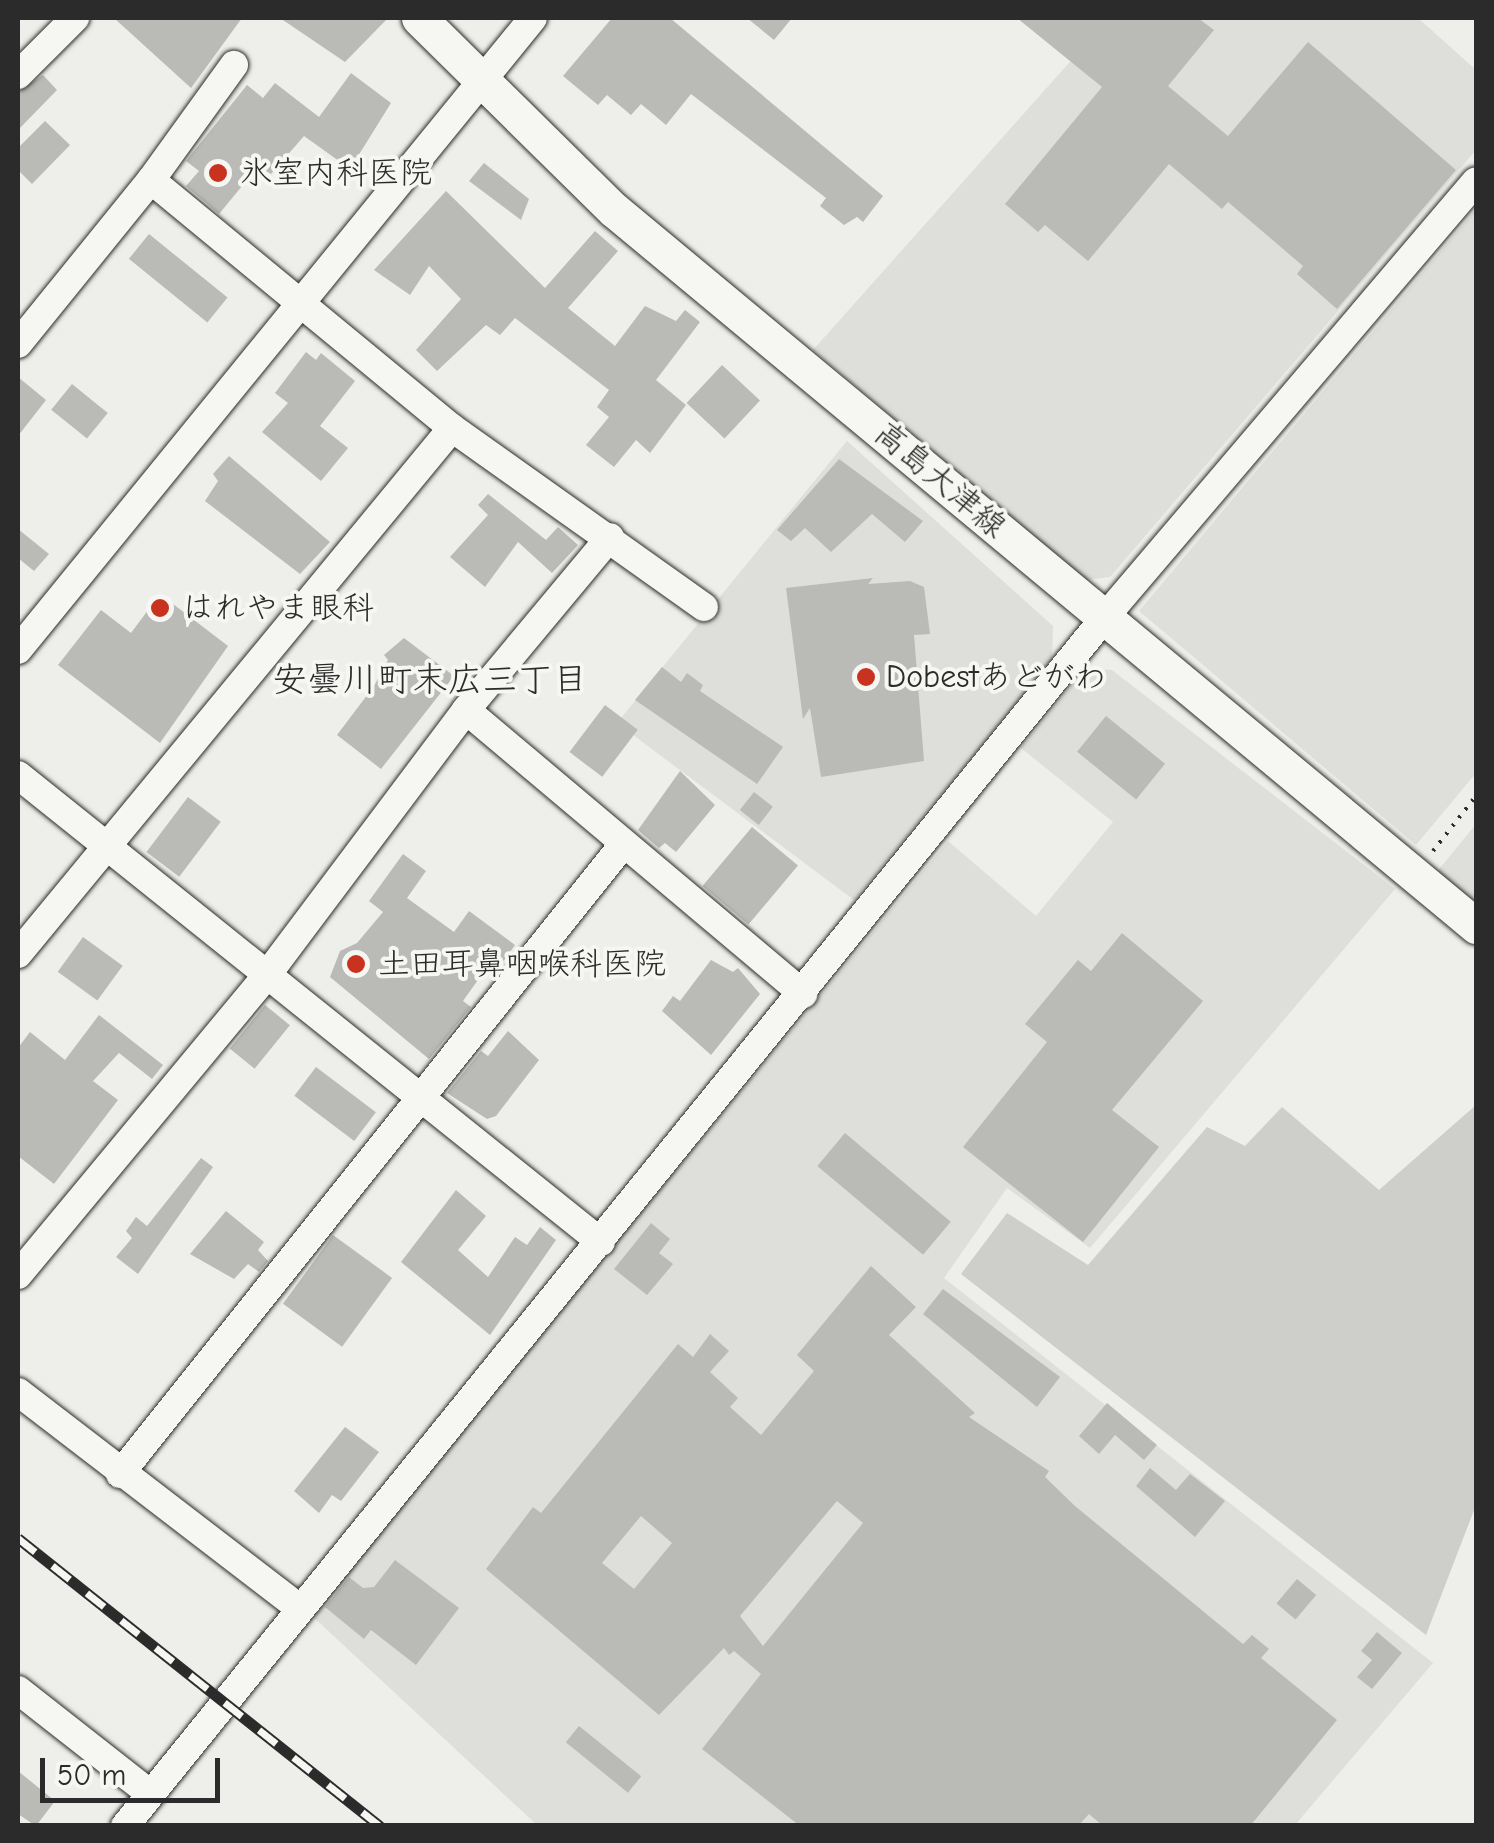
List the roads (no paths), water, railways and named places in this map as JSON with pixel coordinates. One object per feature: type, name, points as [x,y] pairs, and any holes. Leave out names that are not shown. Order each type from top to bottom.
[{"type":"main road","name":"高島大津線","points":[[419,18],[614,210],[1476,926]]},
{"type":"street","points":[[18,76],[75,18]]},
{"type":"street","points":[[18,650],[298,299],[533,18]]},
{"type":"street","points":[[18,344],[151,180],[234,65]]},
{"type":"street","points":[[151,180],[452,428],[610,537],[704,608]]},
{"type":"street","points":[[124,1826],[803,994],[1105,616],[1476,180]]},
{"type":"street","points":[[18,954],[452,428]]},
{"type":"street","points":[[18,1275],[266,975],[466,710],[610,537]]},
{"type":"street","points":[[466,710],[622,847],[803,994]]},
{"type":"street","points":[[18,775],[601,1242]]},
{"type":"street","points":[[120,1474],[622,847]]},
{"type":"street","points":[[18,1392],[299,1608]]},
{"type":"street","points":[[18,1690],[148,1792]]},
{"type":"railway","points":[[18,1538],[380,1826]]},
{"type":"place","name":"氷室内科医院","points":[[218,173]]},
{"type":"place","name":"はれやま眼科","points":[[160,608]]},
{"type":"place","name":"Dobestあどがわ","points":[[866,677]]},
{"type":"place","name":"土田耳鼻咽喉科医院","points":[[356,964]]},
{"type":"district","name":"安曇川町末広三丁目","points":[[430,680]]}]
